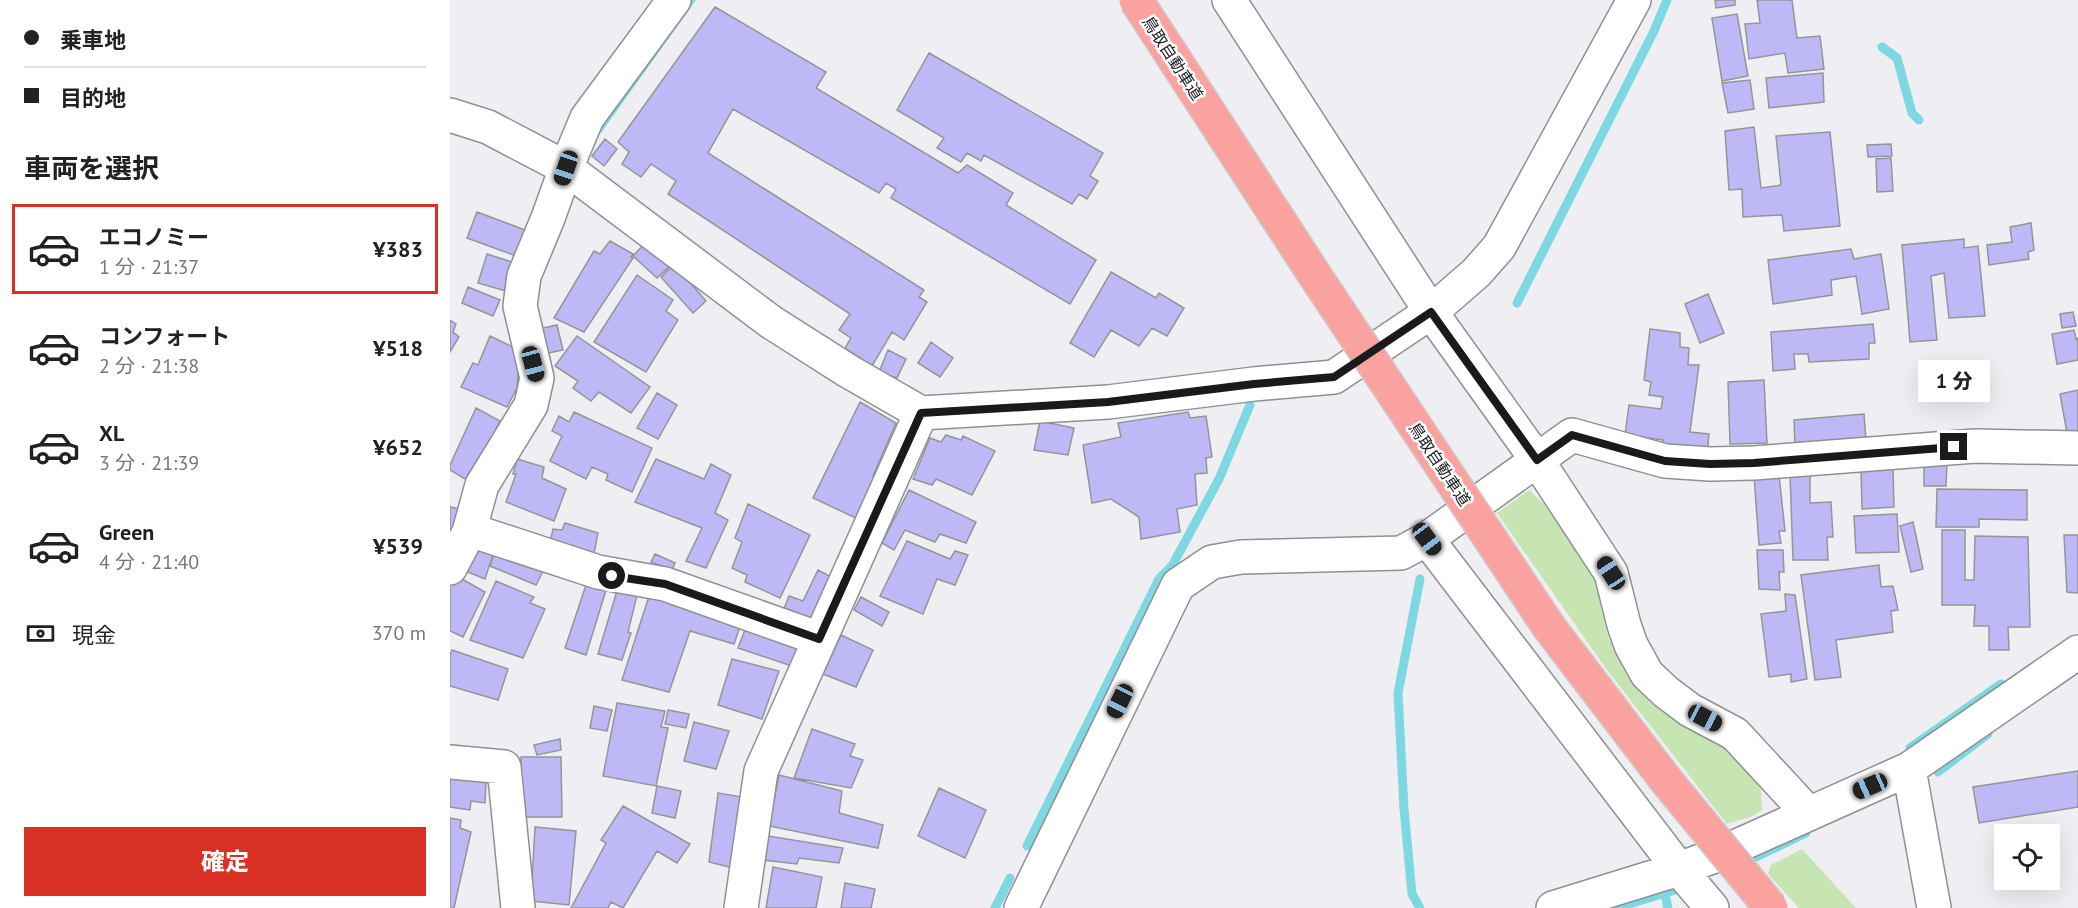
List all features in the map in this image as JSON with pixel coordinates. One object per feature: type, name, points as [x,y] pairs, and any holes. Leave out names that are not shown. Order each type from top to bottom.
[{"type":"highway","name":"鳥取自動車道","points":[[1116,0],[1295,273],[1386,419],[1536,636],[1651,788],[1749,908]]},
{"type":"highway","name":"鳥取自動車道","points":[[1136,0],[1352,332],[1549,627],[1665,780],[1772,908]]},
{"type":"street","points":[[450,568],[470,530],[482,485],[531,405],[537,378],[520,306],[524,276],[549,218],[566,168],[587,118],[674,0]]},
{"type":"street","points":[[1229,0],[1431,312],[1537,460],[1611,573],[1623,624],[1631,645],[1647,674],[1689,710],[1735,734],[1809,814]]},
{"type":"street","points":[[450,115],[488,127],[566,168],[771,322],[848,371],[921,413],[1108,402],[1254,384],[1334,377],[1431,312],[1476,273],[1499,247],[1634,0]]},
{"type":"street","points":[[741,908],[761,771],[921,413]]},
{"type":"street","points":[[1021,908],[1178,585],[1212,562],[1241,557],[1401,553],[1427,539],[1572,435],[1665,461],[1710,464],[1754,463],[1975,446],[2078,447]]},
{"type":"street","points":[[470,530],[598,572],[665,584],[819,639]]},
{"type":"street","points":[[1427,539],[1679,869],[1712,908]]},
{"type":"street","points":[[1553,908],[1679,869],[1748,843],[1909,769],[2078,652]]},
{"type":"street","points":[[450,762],[504,767],[519,908]]},
{"type":"street","points":[[1909,769],[1934,908]]},
{"type":"green space","points":[[1529,490],[1546,506],[1567,538],[1592,568],[1608,637],[1628,678],[1658,709],[1684,727],[1717,742],[1736,754],[1750,771],[1761,790],[1762,810],[1753,816],[1727,824],[1607,670],[1497,513]]},
{"type":"green space","points":[[1802,849],[1856,908],[1799,908],[1768,874],[1771,865]]},
{"type":"water","points":[[689,0],[696,0],[601,133],[596,130]]},
{"type":"building","points":[[1715,0],[1735,0],[1735,5],[1716,8]]},
{"type":"building","points":[[1757,0],[1792,0],[1797,38],[1820,36],[1824,69],[1788,73],[1785,53],[1749,59],[1745,24],[1760,23]]},
{"type":"building","points":[[715,7],[826,72],[816,88],[958,173],[967,165],[1013,193],[1006,205],[1096,260],[1070,304],[891,198],[896,189],[886,183],[879,193],[733,109],[708,153],[924,290],[919,297],[927,302],[904,340],[892,332],[872,366],[845,348],[851,338],[839,330],[850,314],[668,194],[676,181],[651,164],[641,177],[622,164],[629,152],[618,142]]},
{"type":"building","points":[[1737,14],[1748,76],[1722,81],[1712,18]]},
{"type":"building","points":[[929,53],[1103,153],[1090,176],[1098,181],[1087,199],[1079,194],[1072,204],[984,155],[981,161],[967,153],[961,162],[937,148],[944,138],[897,110]]},
{"type":"building","points":[[1823,73],[1824,102],[1769,108],[1766,78]]},
{"type":"building","points":[[1750,80],[1754,109],[1728,113],[1722,83]]},
{"type":"building","points":[[1754,127],[1761,188],[1781,185],[1776,136],[1830,132],[1840,226],[1784,231],[1782,215],[1743,217],[1742,189],[1729,190],[1725,131]]},
{"type":"building","points":[[605,139],[617,149],[604,166],[592,156]]},
{"type":"building","points":[[1891,144],[1892,156],[1868,157],[1867,145]]},
{"type":"building","points":[[1891,158],[1893,191],[1877,192],[1876,159]]},
{"type":"building","points":[[477,212],[525,230],[516,256],[467,238]]},
{"type":"building","points":[[2031,223],[2034,250],[2028,252],[2029,259],[1989,265],[1987,245],[2012,242],[2010,227]]},
{"type":"building","points":[[649,239],[673,263],[657,278],[633,256]]},
{"type":"building","points":[[1964,239],[1964,248],[1978,246],[1985,316],[1949,318],[1944,273],[1931,276],[1937,340],[1910,342],[1902,245]]},
{"type":"building","points":[[610,241],[633,254],[631,257],[633,258],[584,332],[554,318],[594,251],[600,254]]},
{"type":"building","points":[[1851,249],[1854,259],[1881,254],[1889,309],[1862,314],[1856,276],[1831,280],[1832,295],[1773,304],[1768,260]]},
{"type":"building","points":[[487,254],[515,263],[506,291],[478,283]]},
{"type":"building","points":[[674,264],[706,301],[693,313],[661,277]]},
{"type":"building","points":[[1111,272],[1156,298],[1159,293],[1184,308],[1167,336],[1152,328],[1139,346],[1111,330],[1094,357],[1070,343]]},
{"type":"building","points":[[637,275],[673,300],[666,311],[678,320],[646,372],[594,342]]},
{"type":"building","points":[[468,287],[500,300],[493,316],[462,303]]},
{"type":"building","points":[[1708,294],[1724,333],[1700,343],[1685,304]]},
{"type":"building","points":[[2073,312],[2076,326],[2062,328],[2060,314]]},
{"type":"building","points":[[450,320],[456,324],[453,332],[459,337],[450,352]]},
{"type":"building","points":[[1873,324],[1875,343],[1869,343],[1869,359],[1809,362],[1808,354],[1794,354],[1795,369],[1773,371],[1771,332]]},
{"type":"building","points":[[557,325],[563,350],[543,354],[538,329]]},
{"type":"building","points":[[1650,329],[1680,333],[1680,347],[1689,348],[1688,365],[1699,365],[1690,432],[1709,434],[1707,456],[1662,451],[1663,440],[1625,435],[1629,405],[1661,409],[1663,397],[1649,395],[1651,382],[1644,380]]},
{"type":"building","points":[[2074,330],[2076,339],[2078,338],[2078,360],[2057,364],[2052,334]]},
{"type":"building","points":[[490,336],[513,347],[519,359],[517,388],[507,407],[461,387],[473,363],[478,365]]},
{"type":"building","points":[[577,336],[650,387],[631,413],[599,392],[591,401],[573,388],[578,381],[555,366]]},
{"type":"building","points":[[931,342],[953,358],[940,377],[918,363]]},
{"type":"building","points":[[888,350],[906,359],[897,378],[879,372]]},
{"type":"building","points":[[1764,380],[1767,443],[1730,444],[1728,382]]},
{"type":"building","points":[[2078,390],[2078,431],[2067,433],[2060,394]]},
{"type":"building","points":[[657,393],[677,405],[658,439],[637,428]]},
{"type":"building","points":[[860,402],[896,423],[873,476],[881,480],[860,520],[813,498]]},
{"type":"building","points":[[476,408],[500,421],[470,482],[450,470],[450,465]]},
{"type":"building","points":[[574,412],[652,448],[632,492],[606,480],[608,474],[592,467],[586,479],[550,461],[562,436],[552,431],[559,416],[569,422]]},
{"type":"building","points":[[1188,412],[1190,418],[1206,416],[1212,457],[1206,458],[1207,473],[1195,474],[1197,505],[1177,509],[1180,532],[1141,539],[1139,517],[1111,499],[1092,503],[1083,445],[1121,437],[1118,423]]},
{"type":"building","points":[[1864,414],[1866,441],[1795,447],[1794,420]]},
{"type":"building","points":[[1040,421],[1074,428],[1068,455],[1034,450]]},
{"type":"building","points":[[946,435],[961,440],[963,436],[995,451],[972,495],[936,479],[932,485],[913,479],[930,438],[941,442]]},
{"type":"building","points":[[517,459],[544,467],[542,478],[566,489],[554,521],[506,502],[516,474],[513,474]]},
{"type":"building","points":[[656,459],[704,479],[711,464],[731,475],[715,513],[728,520],[706,568],[686,561],[702,528],[635,502]]},
{"type":"building","points":[[1947,462],[1946,486],[1924,486],[1924,464]]},
{"type":"building","points":[[1893,467],[1894,507],[1862,509],[1861,469]]},
{"type":"building","points":[[1810,473],[1810,503],[1831,502],[1833,537],[1827,537],[1828,560],[1793,560],[1790,474]]},
{"type":"building","points":[[1779,475],[1785,531],[1779,531],[1781,543],[1759,545],[1754,476]]},
{"type":"building","points":[[1937,489],[2027,490],[2027,520],[1979,519],[1979,527],[1936,527]]},
{"type":"building","points":[[909,490],[976,522],[966,543],[940,534],[935,542],[905,530],[894,550],[882,543]]},
{"type":"building","points":[[748,504],[810,535],[780,598],[745,582],[747,575],[732,568],[742,542],[735,538]]},
{"type":"building","points":[[450,507],[460,509],[453,534],[450,533]]},
{"type":"building","points":[[1897,514],[1899,552],[1856,553],[1854,516]]},
{"type":"building","points":[[1913,522],[1923,569],[1911,572],[1900,526]]},
{"type":"building","points":[[565,523],[598,533],[592,564],[548,551],[553,529],[562,530]]},
{"type":"building","points":[[1942,530],[1965,530],[1965,580],[1974,580],[1975,536],[2028,537],[2030,627],[2008,627],[2009,650],[1989,650],[1989,626],[1974,626],[1975,605],[1942,605]]},
{"type":"building","points":[[2064,535],[2078,535],[2078,593],[2067,592]]},
{"type":"building","points":[[474,539],[495,548],[485,579],[463,570]]},
{"type":"building","points":[[907,541],[950,559],[955,551],[968,555],[955,585],[937,579],[923,614],[880,596]]},
{"type":"building","points":[[496,548],[544,569],[536,585],[490,566]]},
{"type":"building","points":[[1757,550],[1783,550],[1784,572],[1779,572],[1780,590],[1759,589]]},
{"type":"building","points":[[655,554],[675,563],[672,570],[651,562]]},
{"type":"building","points":[[1879,565],[1881,587],[1893,586],[1898,610],[1891,611],[1893,632],[1836,640],[1841,677],[1815,680],[1801,575]]},
{"type":"building","points":[[818,570],[835,579],[817,622],[784,609],[789,596],[803,601]]},
{"type":"building","points":[[455,575],[485,592],[463,637],[450,631],[450,586]]},
{"type":"building","points":[[496,581],[534,597],[530,603],[545,609],[523,658],[470,640]]},
{"type":"building","points":[[619,584],[638,591],[628,632],[631,633],[622,660],[598,654]]},
{"type":"building","points":[[586,585],[606,590],[586,655],[565,648]]},
{"type":"building","points":[[651,590],[742,621],[734,644],[690,631],[669,692],[622,680]]},
{"type":"building","points":[[1785,594],[1795,595],[1807,679],[1791,682],[1791,674],[1769,677],[1761,614],[1786,611]]},
{"type":"building","points":[[861,597],[889,612],[882,626],[854,610]]},
{"type":"building","points":[[749,619],[803,644],[792,666],[738,648]]},
{"type":"building","points":[[841,635],[873,650],[856,687],[823,674]]},
{"type":"building","points":[[452,650],[508,669],[498,700],[450,686]]},
{"type":"building","points":[[732,659],[779,671],[762,719],[718,705]]},
{"type":"building","points":[[617,703],[665,711],[661,727],[668,728],[656,786],[603,776]]},
{"type":"building","points":[[594,706],[612,710],[607,731],[590,728]]},
{"type":"building","points":[[668,710],[689,714],[686,728],[665,724]]},
{"type":"building","points":[[694,722],[729,731],[716,769],[684,761]]},
{"type":"building","points":[[812,729],[855,744],[850,756],[863,760],[851,788],[794,778]]},
{"type":"building","points":[[560,739],[561,750],[537,755],[534,745]]},
{"type":"building","points":[[521,757],[561,757],[562,817],[521,817]]},
{"type":"building","points":[[2078,771],[2078,807],[1979,823],[1973,787]]},
{"type":"building","points":[[779,775],[842,791],[839,813],[883,825],[878,848],[769,826]]},
{"type":"building","points":[[450,777],[486,782],[485,803],[471,801],[470,810],[450,807]]},
{"type":"building","points":[[657,786],[681,791],[675,818],[652,813]]},
{"type":"building","points":[[939,788],[986,810],[965,858],[918,836]]},
{"type":"building","points":[[718,793],[742,797],[733,868],[709,862]]},
{"type":"building","points":[[623,806],[690,844],[677,863],[657,851],[623,908],[611,902],[608,908],[571,908],[606,843],[601,840]]},
{"type":"building","points":[[450,818],[461,820],[460,828],[471,832],[454,908],[450,908]]},
{"type":"building","points":[[535,827],[576,831],[569,905],[531,901]]},
{"type":"building","points":[[768,836],[843,848],[839,863],[799,858],[797,864],[763,860]]},
{"type":"building","points":[[773,867],[822,877],[816,908],[766,908]]},
{"type":"building","points":[[845,883],[875,889],[871,908],[841,908]]},
{"type":"waterway","points":[[1517,303],[1654,31],[1667,0]]},
{"type":"waterway","points":[[1882,47],[1897,58],[1912,113],[1919,120]]},
{"type":"waterway","points":[[1027,846],[1159,579],[1172,566],[1219,479],[1250,405]]},
{"type":"waterway","points":[[1420,579],[1398,693],[1404,809],[1412,894],[1420,908]]},
{"type":"waterway","points":[[1910,748],[2001,684]]},
{"type":"waterway","points":[[1938,772],[1988,734]]},
{"type":"waterway","points":[[1754,858],[1806,833]]},
{"type":"waterway","points":[[995,908],[1010,878]]},
{"type":"waterway","points":[[1616,908],[1685,887]]},
{"type":"waterway","points":[[1665,894],[1668,908]]},
{"type":"route","points":[[612,576],[665,584],[819,639],[872,526],[921,413],[1108,402],[1254,384],[1334,377],[1431,312],[1537,460],[1572,435],[1665,461],[1710,464],[1754,463],[1954,447]]}]
